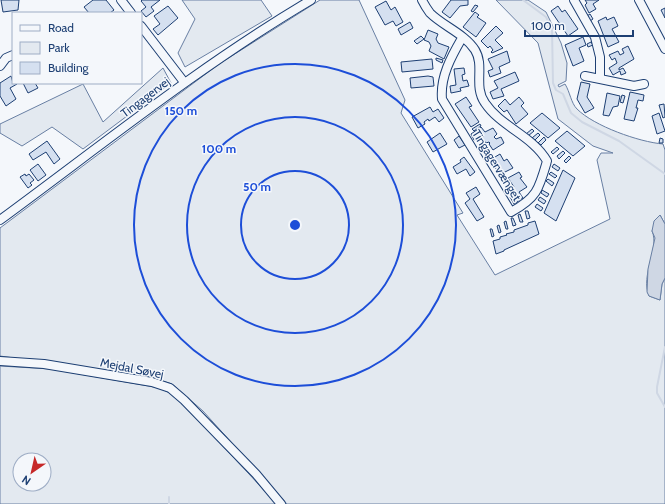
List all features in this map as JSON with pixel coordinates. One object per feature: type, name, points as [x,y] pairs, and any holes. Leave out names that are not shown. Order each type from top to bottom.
[{"type":"street","points":[[121,0],[127,12]]},
{"type":"street","name":"Tingagervej","points":[[0,220],[184,82],[282,17],[311,0]]},
{"type":"street","name":"Tingagervænget","points":[[422,0],[429,12],[462,38],[474,48],[479,58],[478,88],[484,102],[495,115],[542,152],[547,161],[541,182],[534,196],[527,203],[511,212],[442,99],[441,88],[451,58],[462,38]]},
{"type":"street","points":[[574,0],[595,37],[600,57],[600,79]]},
{"type":"street","points":[[639,0],[665,49]]},
{"type":"street","points":[[142,27],[184,82]]},
{"type":"street","points":[[0,66],[6,58],[12,55]]},
{"type":"street","points":[[585,76],[634,86],[644,84]]},
{"type":"street","name":"Mejdal Søvej","points":[[0,361],[44,364],[152,382],[170,388],[256,474],[282,504]]},
{"type":"green space","points":[[182,0],[261,0],[272,16],[185,67],[178,53],[195,19]]},
{"type":"green space","points":[[320,0],[359,0],[405,100],[401,113],[463,213],[457,215],[495,275],[610,219],[597,160],[601,153],[613,153],[593,146],[558,119],[538,43],[496,0],[528,0],[546,12],[561,43],[567,63],[566,81],[558,85],[559,87],[565,84],[573,104],[577,109],[594,121],[617,132],[653,143],[663,144],[665,150],[665,224],[660,215],[652,231],[654,246],[648,271],[647,288],[649,296],[660,300],[662,284],[665,278],[665,504],[287,504],[203,411],[172,384],[153,378],[0,356],[0,228],[219,64]]},
{"type":"green space","points":[[163,68],[171,83],[83,149],[52,127],[22,146],[0,133],[0,124],[83,84],[103,122]]},
{"type":"green space","points":[[0,366],[51,369],[160,388],[177,397],[277,504],[0,504]]},
{"type":"shaded area","points":[[660,215],[665,224],[665,278],[662,284],[660,300],[649,296],[647,292],[648,269],[655,238],[652,231],[654,221]]},
{"type":"building","points":[[1,0],[19,0],[18,10],[3,12]]},
{"type":"building","points":[[93,0],[106,0],[114,10],[111,12],[88,12],[84,7]]},
{"type":"building","points":[[160,0],[151,7],[154,11],[146,17],[141,11],[146,7],[141,1]]},
{"type":"building","points":[[451,0],[468,0],[468,5],[460,6],[450,18],[442,12]]},
{"type":"building","points":[[585,0],[599,0],[593,4],[596,9],[589,13],[585,5],[587,3]]},
{"type":"building","points":[[386,1],[391,10],[395,7],[403,22],[396,26],[393,21],[385,25],[375,7]]},
{"type":"building","points":[[475,5],[478,6],[473,12],[471,11]]},
{"type":"building","points":[[168,6],[178,18],[158,35],[153,29],[160,24],[154,16]]},
{"type":"building","points":[[558,6],[562,12],[565,10],[578,29],[568,36],[551,11]]},
{"type":"building","points":[[665,8],[665,18],[661,10]]},
{"type":"building","points":[[475,12],[479,15],[477,17],[486,23],[476,37],[463,27]]},
{"type":"building","points":[[590,14],[593,19],[590,21],[587,16]]},
{"type":"building","points":[[606,17],[607,20],[614,17],[618,26],[612,29],[619,42],[608,47],[598,21]]},
{"type":"building","points":[[410,22],[413,28],[401,35],[398,29]]},
{"type":"building","points":[[496,26],[503,33],[495,40],[503,48],[492,53],[491,52],[493,50],[490,46],[488,48],[481,41]]},
{"type":"building","points":[[428,30],[438,34],[436,39],[438,43],[449,47],[444,59],[429,51],[431,46],[429,42],[424,40]]},
{"type":"building","points":[[421,36],[424,39],[417,44],[414,41]]},
{"type":"building","points":[[583,37],[586,45],[579,48],[584,61],[573,66],[565,45]]},
{"type":"building","points":[[591,42],[593,45],[588,47],[587,44]]},
{"type":"building","points":[[628,46],[634,59],[619,68],[619,70],[623,68],[626,73],[621,75],[620,71],[613,75],[609,68],[617,63],[615,58],[612,60],[609,55],[618,51],[620,55],[624,53],[622,49]]},
{"type":"building","points":[[507,51],[510,62],[499,67],[501,73],[490,77],[488,71],[493,69],[488,59]]},
{"type":"building","points":[[436,58],[443,60],[442,63],[436,60]]},
{"type":"building","points":[[432,59],[433,69],[402,72],[401,62]]},
{"type":"building","points":[[464,68],[465,74],[462,75],[463,81],[467,80],[469,86],[460,88],[461,91],[451,93],[450,86],[456,85],[454,69]]},
{"type":"building","points":[[515,72],[519,81],[501,89],[504,96],[493,99],[490,92],[498,88],[494,81]]},
{"type":"building","points":[[11,76],[12,84],[17,84],[10,88],[16,99],[6,106],[0,96],[0,83]]},
{"type":"building","points":[[428,76],[433,77],[434,86],[411,88],[410,78]]},
{"type":"building","points":[[581,82],[590,84],[587,97],[594,108],[585,113],[577,99]]},
{"type":"building","points":[[24,84],[36,84],[38,88],[28,93]]},
{"type":"building","points":[[630,92],[644,95],[643,101],[638,100],[636,108],[638,108],[634,121],[624,119]]},
{"type":"building","points":[[607,93],[620,96],[618,106],[613,107],[609,116],[603,115]]},
{"type":"building","points":[[622,95],[625,96],[623,103],[620,102]]},
{"type":"building","points":[[466,97],[472,106],[469,107],[479,122],[471,127],[455,104]]},
{"type":"building","points":[[519,97],[524,103],[521,106],[528,114],[516,124],[507,110],[504,112],[498,106],[505,99],[510,105]]},
{"type":"building","points":[[664,104],[665,117],[663,118],[659,105]]},
{"type":"building","points":[[430,107],[433,112],[438,109],[444,118],[439,122],[435,117],[429,121],[428,119],[424,122],[425,124],[418,128],[412,117]]},
{"type":"building","points":[[542,113],[560,128],[548,138],[530,123]]},
{"type":"building","points":[[659,113],[665,131],[657,134],[652,116]]},
{"type":"building","points":[[480,124],[481,126],[474,131],[472,129]]},
{"type":"building","points":[[481,127],[485,132],[493,128],[497,134],[494,137],[496,139],[501,137],[504,143],[493,150],[489,144],[490,143],[486,143],[482,138],[484,136],[483,135],[474,140],[471,134]]},
{"type":"building","points":[[532,129],[534,131],[528,136],[526,134]]},
{"type":"building","points":[[567,131],[585,146],[573,156],[555,141]]},
{"type":"building","points":[[440,133],[447,144],[433,152],[427,142]]},
{"type":"building","points":[[538,133],[540,135],[534,141],[532,138]]},
{"type":"building","points":[[459,136],[465,145],[459,148],[454,140]]},
{"type":"building","points":[[544,137],[546,140],[541,145],[538,143]]},
{"type":"building","points":[[660,138],[663,139],[663,143],[659,143]]},
{"type":"building","points":[[47,141],[60,159],[54,164],[46,152],[33,160],[29,154]]},
{"type":"building","points":[[557,147],[559,149],[553,154],[551,152]]},
{"type":"building","points":[[563,151],[565,153],[559,159],[557,156]]},
{"type":"building","points":[[500,154],[504,161],[507,159],[513,168],[503,173],[499,167],[496,169],[490,160]]},
{"type":"building","points":[[569,156],[571,158],[566,163],[564,161]]},
{"type":"building","points":[[464,157],[475,172],[470,176],[466,169],[457,174],[453,167],[461,162],[460,160]]},
{"type":"building","points":[[38,164],[46,175],[38,181],[30,170]]},
{"type":"building","points":[[554,164],[560,168],[558,171],[552,167]]},
{"type":"building","points":[[563,170],[575,178],[556,221],[544,213]]},
{"type":"building","points":[[519,172],[522,177],[520,178],[527,187],[519,192],[523,198],[514,204],[510,197],[516,194],[513,188],[514,187],[508,178]]},
{"type":"building","points":[[551,172],[557,176],[555,178],[549,174]]},
{"type":"building","points":[[25,174],[26,176],[29,174],[34,180],[30,183],[32,185],[28,188],[20,177]]},
{"type":"building","points":[[548,179],[554,183],[552,186],[546,181]]},
{"type":"building","points":[[476,187],[480,194],[473,199],[484,217],[477,221],[465,203],[470,199],[466,193]]},
{"type":"building","points":[[542,190],[549,194],[547,197],[541,193]]},
{"type":"building","points":[[540,197],[546,201],[544,204],[538,200]]},
{"type":"building","points":[[537,204],[543,208],[541,211],[535,207]]},
{"type":"building","points":[[525,211],[528,211],[530,218],[527,219]]},
{"type":"building","points":[[520,214],[523,222],[520,222],[518,215]]},
{"type":"building","points":[[511,218],[513,218],[516,225],[513,226]]},
{"type":"building","points":[[506,221],[508,229],[506,229],[504,222]]},
{"type":"building","points":[[535,221],[539,234],[496,254],[493,241],[500,239],[500,237],[507,235],[506,234],[514,232],[514,230],[528,225],[528,223]]},
{"type":"building","points":[[499,225],[501,232],[499,233],[497,226]]},
{"type":"building","points":[[490,229],[492,229],[494,236],[492,237]]},
{"type":"waterway","points":[[523,0],[546,17],[552,29],[553,83],[556,90],[563,94],[571,113],[582,122],[619,141],[665,174]]},
{"type":"waterway","points":[[665,347],[657,387],[657,393],[665,407]]},
{"type":"waterway","points":[[169,497],[169,504]]}]
